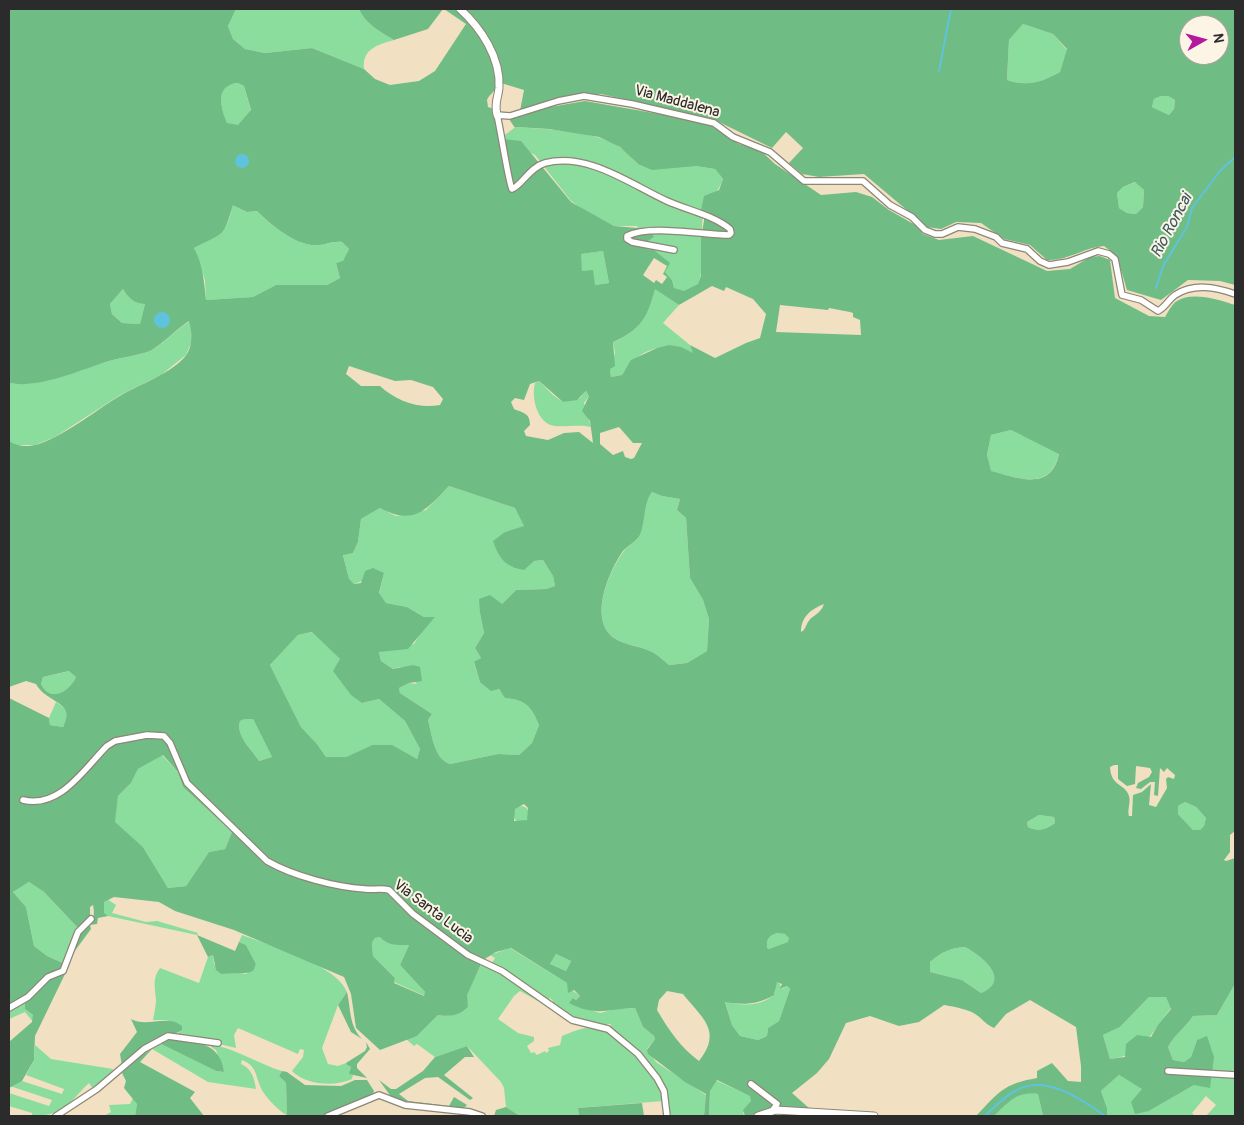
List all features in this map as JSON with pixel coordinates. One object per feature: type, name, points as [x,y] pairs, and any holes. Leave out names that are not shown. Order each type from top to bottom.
[{"type":"street","points":[[460,9],[477,24],[488,44],[498,72],[499,89],[494,105],[504,142],[509,182],[512,188],[517,186],[524,176],[544,163],[582,163],[612,174],[730,229],[731,233],[729,235],[683,231],[638,233],[627,236],[627,239],[632,242],[674,250]]},
{"type":"street","name":"Via Maddalena","points":[[497,114],[510,116],[558,101],[584,96],[696,118],[714,123],[733,137],[770,152],[800,179],[815,182],[864,181],[890,205],[912,217],[926,230],[935,234],[942,234],[958,227],[975,229],[996,237],[1002,243],[1027,249],[1040,261],[1048,265],[1068,262],[1093,252],[1104,252],[1115,259],[1122,296],[1141,300],[1158,311],[1173,296],[1191,286],[1223,289],[1235,294]]},
{"type":"street","name":"Via Santa Lucia","points":[[23,800],[42,801],[63,792],[107,746],[115,741],[154,734],[164,736],[170,743],[187,783],[267,861],[281,869],[302,876],[365,889],[389,890],[413,914],[468,955],[502,971],[572,1020],[608,1029],[638,1054],[656,1078],[664,1091],[668,1116]]},
{"type":"street","points":[[9,1008],[28,997],[48,977],[63,971],[78,932],[91,919]]},
{"type":"street","points":[[56,1116],[91,1094],[144,1049],[168,1036],[218,1044]]},
{"type":"street","points":[[1168,1071],[1235,1075]]},
{"type":"street","points":[[751,1084],[777,1104],[772,1111]]},
{"type":"street","points":[[328,1116],[379,1095],[405,1105],[470,1112],[482,1116]]},
{"type":"street","points":[[758,1116],[772,1111],[874,1116]]},
{"type":"green space","points":[[9,9],[236,9],[228,26],[233,39],[245,49],[265,53],[312,48],[364,69],[375,79],[390,85],[419,81],[435,71],[466,24],[444,9],[456,9],[479,33],[492,56],[496,68],[496,88],[487,100],[488,107],[494,109],[503,139],[521,141],[571,202],[614,226],[649,229],[654,237],[643,244],[646,249],[654,250],[670,263],[665,272],[672,280],[674,288],[684,291],[698,284],[701,276],[701,237],[704,213],[701,210],[704,196],[719,190],[723,179],[715,169],[696,166],[652,170],[638,164],[620,147],[599,137],[549,129],[515,128],[509,119],[550,107],[585,101],[693,120],[710,125],[739,144],[760,150],[775,164],[821,195],[856,192],[872,197],[889,210],[917,226],[923,234],[939,240],[973,236],[1047,271],[1070,269],[1090,257],[1100,256],[1110,260],[1115,298],[1149,316],[1165,317],[1175,302],[1190,297],[1206,297],[1235,305],[1235,831],[1230,835],[1230,852],[1224,860],[1235,858],[1235,984],[1217,1015],[1193,1016],[1168,1047],[1173,1060],[1184,1062],[1191,1057],[1197,1040],[1207,1036],[1214,1057],[1210,1088],[1194,1085],[1149,1111],[1135,1114],[1131,1102],[1142,1089],[1119,1075],[1101,1091],[1107,1108],[1107,1116],[1043,1116],[1038,1094],[1024,1094],[1013,1099],[994,1116],[976,1116],[1002,1090],[1016,1083],[1037,1078],[1037,1071],[1052,1063],[1068,1081],[1081,1082],[1076,1027],[1030,1000],[1006,1014],[994,1028],[970,1012],[944,1005],[919,1022],[899,1026],[870,1016],[846,1023],[829,1059],[817,1073],[792,1093],[809,1108],[769,1108],[751,1116],[745,1116],[743,1110],[751,1101],[750,1096],[717,1080],[710,1091],[709,1116],[704,1116],[706,1094],[685,1082],[648,1054],[647,1050],[655,1039],[643,1027],[635,1008],[595,1011],[569,1003],[573,998],[576,1000],[580,996],[574,990],[568,993],[567,983],[511,948],[496,952],[483,960],[467,995],[468,1007],[465,1010],[454,1015],[438,1015],[417,1036],[380,1050],[356,1028],[351,994],[344,977],[234,930],[175,911],[159,902],[114,897],[104,902],[104,913],[108,916],[98,918],[97,924],[90,925],[91,929],[74,952],[79,935],[94,916],[93,905],[90,907],[90,917],[78,928],[44,892],[29,882],[13,892],[26,907],[34,946],[47,956],[65,964],[66,972],[35,1036],[34,1060],[22,1081],[9,1088],[9,1042],[32,1022],[33,1015],[25,1009],[25,1003],[9,1010],[9,698],[49,718],[50,725],[63,727],[66,712],[64,707],[47,696],[36,684],[26,681],[9,687],[9,441],[25,446],[45,442],[66,431],[126,392],[173,367],[181,361],[189,350],[191,329],[189,321],[150,351],[109,361],[46,381],[21,384],[9,383]],"holes":[[[238,83],[244,86],[251,110],[238,125],[227,123],[223,111],[222,93],[230,85]],[[233,205],[247,212],[257,211],[293,239],[310,245],[342,242],[349,249],[343,261],[336,263],[340,278],[327,285],[276,285],[253,297],[206,300],[204,280],[194,248],[221,233],[227,223]],[[603,251],[609,283],[595,285],[593,270],[582,271],[581,254]],[[654,258],[667,266],[663,274],[667,277],[662,284],[656,280],[654,283],[643,275]],[[712,286],[724,291],[726,287],[753,299],[766,314],[760,338],[715,358],[690,345],[693,353],[681,347],[669,345],[657,348],[631,360],[622,375],[611,377],[610,369],[615,366],[613,342],[637,327],[642,322],[655,289],[679,305]],[[123,289],[132,300],[145,304],[140,324],[122,323],[112,314],[110,304]],[[780,305],[828,310],[829,308],[853,313],[853,317],[860,320],[861,335],[776,332]],[[349,366],[395,381],[411,380],[433,387],[443,399],[440,405],[416,405],[400,400],[380,386],[361,386],[346,374]],[[539,381],[563,402],[577,400],[586,391],[589,396],[582,411],[590,421],[593,443],[579,432],[564,433],[548,440],[526,436],[524,431],[530,425],[529,418],[527,415],[514,409],[511,402],[515,398],[524,400],[530,384]],[[619,427],[633,443],[642,443],[634,458],[625,457],[623,451],[613,455],[600,444],[600,433]],[[1011,430],[1059,454],[1055,466],[1049,474],[1041,478],[1022,479],[991,471],[987,455],[991,435]],[[449,486],[515,508],[524,526],[505,532],[493,541],[500,557],[512,567],[524,570],[534,561],[543,560],[553,576],[555,586],[546,589],[516,590],[502,604],[490,595],[479,599],[484,633],[475,648],[481,658],[474,662],[480,682],[491,691],[499,689],[505,698],[523,702],[533,713],[539,725],[532,743],[519,755],[498,754],[450,764],[445,761],[437,752],[432,739],[428,720],[432,714],[400,693],[399,688],[409,683],[422,681],[420,667],[413,665],[393,669],[381,661],[379,652],[408,649],[435,617],[424,617],[407,607],[386,603],[379,593],[384,573],[373,568],[365,571],[361,583],[354,584],[349,579],[343,555],[353,553],[358,542],[361,519],[380,508],[402,516],[419,513]],[[652,492],[680,499],[677,510],[686,518],[690,578],[703,600],[709,619],[707,651],[687,663],[669,665],[649,651],[619,641],[606,630],[602,619],[604,595],[612,570],[623,551],[640,535],[647,502]],[[824,604],[801,632],[801,627],[808,614]],[[312,632],[340,659],[333,671],[351,695],[362,703],[379,699],[405,721],[420,749],[417,759],[392,745],[372,745],[346,757],[326,757],[301,727],[270,665],[298,635]],[[69,671],[76,677],[64,691],[54,694],[49,693],[41,684],[43,677]],[[253,719],[272,757],[259,761],[242,737],[239,726],[240,721]],[[163,755],[178,772],[183,787],[232,832],[225,849],[209,852],[186,886],[168,888],[143,847],[115,822],[118,796],[131,783],[138,769]],[[1114,765],[1118,765],[1118,779],[1127,786],[1135,784],[1136,766],[1150,768],[1152,772],[1149,777],[1138,783],[1136,788],[1141,789],[1150,782],[1155,782],[1154,795],[1158,796],[1160,768],[1164,772],[1167,768],[1175,775],[1174,779],[1168,777],[1166,779],[1167,788],[1156,807],[1149,805],[1151,784],[1142,792],[1133,795],[1132,816],[1129,816],[1128,811],[1129,796],[1115,782],[1110,767]],[[1185,802],[1196,807],[1206,818],[1204,826],[1200,830],[1193,830],[1178,814],[1178,806]],[[524,804],[528,808],[527,820],[514,821],[515,809]],[[1039,815],[1054,817],[1055,823],[1042,830],[1028,827],[1027,822]],[[777,933],[785,934],[789,938],[788,942],[769,949],[767,948],[769,938]],[[380,937],[386,942],[393,944],[409,945],[400,965],[425,992],[424,996],[394,983],[395,978],[373,956],[372,943],[375,938]],[[965,947],[979,956],[991,968],[994,975],[994,982],[990,988],[981,993],[962,980],[930,972],[930,962],[946,951]],[[556,954],[571,961],[566,971],[550,964]],[[777,982],[782,984],[780,989],[787,986],[790,989],[779,1021],[768,1028],[767,1036],[758,1040],[740,1036],[732,1025],[725,1002],[738,1004],[756,1002],[774,995]],[[667,991],[683,994],[703,1018],[709,1033],[706,1050],[699,1061],[675,1038],[657,1010],[659,1000]],[[1149,997],[1166,997],[1171,1009],[1151,1037],[1137,1035],[1126,1044],[1125,1057],[1110,1059],[1103,1035],[1120,1027]]]},
{"type":"green space","points":[[236,9],[359,9],[369,23],[394,40],[377,46],[368,52],[365,57],[364,69],[312,48],[265,53],[245,49],[233,39],[228,26]]},
{"type":"green space","points":[[359,9],[443,9],[428,29],[394,40],[369,23]]},
{"type":"green space","points":[[465,9],[1235,9],[1235,285],[1220,281],[1188,280],[1161,300],[1127,290],[1117,256],[1104,246],[1055,260],[1047,260],[1030,245],[1004,239],[981,223],[956,222],[941,229],[927,227],[864,174],[819,177],[802,174],[789,163],[803,148],[786,132],[772,148],[719,122],[700,116],[601,94],[559,99],[520,111],[524,90],[501,83],[489,43],[479,24]],"holes":[[[1023,24],[1053,34],[1067,49],[1060,72],[1028,83],[1007,80],[1009,40]],[[1168,96],[1175,100],[1174,109],[1169,115],[1152,107],[1154,99]],[[1135,182],[1144,190],[1143,207],[1136,214],[1127,213],[1119,208],[1117,193],[1123,187]]]},
{"type":"green space","points":[[1023,24],[1053,34],[1067,50],[1060,72],[1028,83],[1007,80],[1009,40]]},
{"type":"green space","points":[[238,83],[244,86],[251,111],[238,126],[227,124],[221,98],[225,88],[230,84]]},
{"type":"green space","points":[[1168,96],[1175,100],[1174,109],[1169,115],[1152,107],[1154,99]]},
{"type":"green space","points":[[516,127],[571,132],[599,138],[621,148],[638,164],[696,166],[715,169],[723,179],[704,212],[701,271],[698,284],[684,292],[674,288],[672,280],[665,272],[669,263],[654,250],[646,249],[637,226],[614,226],[593,216],[571,201],[535,155],[502,139],[502,137]]},
{"type":"green space","points":[[1136,182],[1144,190],[1143,207],[1136,214],[1127,213],[1119,208],[1117,193],[1123,187]]},
{"type":"green space","points":[[233,204],[247,212],[257,211],[285,234],[310,245],[342,242],[349,249],[343,262],[336,263],[340,278],[327,285],[276,285],[253,297],[206,300],[205,280],[194,248],[221,233],[228,222]]},
{"type":"green space","points":[[603,251],[609,283],[595,285],[582,271],[580,254]]},
{"type":"green space","points":[[655,288],[679,305],[663,323],[690,345],[694,354],[673,347],[653,349],[636,359],[622,375],[611,377],[610,369],[615,353],[613,342],[630,333],[642,321],[650,307]]},
{"type":"green space","points":[[123,289],[132,300],[145,304],[140,324],[122,323],[112,314],[110,304]]},
{"type":"green space","points":[[190,321],[192,341],[186,355],[161,375],[120,395],[55,437],[35,445],[14,445],[9,441],[9,383],[21,384],[46,381],[109,361],[145,353],[159,346]]},
{"type":"green space","points":[[539,381],[563,402],[580,398],[586,391],[589,396],[584,403],[591,427],[555,426],[544,420],[537,409],[534,395],[535,383]]},
{"type":"green space","points":[[1011,430],[1059,453],[1055,465],[1049,473],[1041,478],[1022,479],[990,471],[987,455],[991,435]]},
{"type":"green space","points":[[449,486],[515,508],[525,527],[505,532],[534,561],[543,560],[553,576],[555,586],[546,589],[516,590],[502,604],[480,613],[484,633],[475,648],[481,658],[474,663],[480,682],[498,689],[505,698],[518,700],[527,705],[539,725],[532,743],[519,755],[498,754],[450,764],[440,757],[434,746],[428,720],[432,714],[400,693],[399,688],[409,683],[417,684],[400,667],[393,669],[381,661],[379,651],[414,644],[423,629],[434,618],[424,617],[407,607],[386,603],[379,594],[384,573],[354,584],[349,580],[343,554],[353,553],[358,542],[361,519],[380,508],[396,516],[426,510]]},
{"type":"green space","points":[[652,492],[680,499],[677,510],[686,518],[690,578],[703,600],[709,619],[707,651],[687,663],[669,665],[649,651],[619,641],[606,630],[602,619],[602,607],[607,582],[624,551],[640,535],[647,502]]},
{"type":"green space","points":[[313,632],[340,659],[362,703],[379,699],[405,721],[420,749],[417,759],[392,746],[372,745],[346,757],[326,757],[301,727],[270,665],[298,635]]},
{"type":"green space","points":[[70,671],[76,677],[64,691],[54,694],[49,693],[41,684],[43,677]]},
{"type":"green space","points":[[56,702],[65,709],[67,715],[63,727],[50,725],[49,718]]},
{"type":"green space","points":[[253,719],[272,757],[259,761],[249,747],[242,737],[239,726],[240,721]]},
{"type":"green space","points":[[162,755],[178,772],[183,787],[232,832],[225,849],[209,852],[186,886],[168,888],[143,847],[114,822],[118,796],[131,783],[138,769]]},
{"type":"green space","points":[[1185,802],[1196,807],[1206,818],[1204,826],[1200,830],[1193,830],[1178,814],[1178,806]]},
{"type":"green space","points":[[518,806],[524,806],[529,811],[527,820],[518,822],[513,817],[513,811]]},
{"type":"green space","points":[[1039,815],[1054,817],[1055,823],[1042,830],[1028,827],[1027,822]]},
{"type":"green space","points":[[29,882],[44,892],[78,928],[65,964],[47,956],[34,946],[26,907],[13,892]]},
{"type":"green space","points":[[107,899],[116,905],[112,913],[146,922],[157,921],[198,933],[197,935],[108,916],[104,914],[104,902]]},
{"type":"green space","points":[[777,933],[786,934],[789,942],[767,948],[769,938]]},
{"type":"green space","points":[[197,935],[235,951],[239,942],[246,945],[256,964],[253,971],[221,974],[216,970],[213,955],[208,957]]},
{"type":"green space","points":[[242,935],[301,957],[330,973],[341,982],[347,992],[338,1005],[322,1048],[328,1064],[338,1066],[346,1063],[351,1067],[350,1074],[353,1075],[352,1079],[329,1084],[304,1079],[292,1071],[303,1057],[304,1050],[300,1049],[298,1054],[238,1028],[234,1035],[236,1048],[177,1034],[182,1030],[167,1020],[153,1020],[156,1002],[155,980],[160,968],[199,983],[208,957],[213,955],[214,964],[221,974],[232,972],[246,974],[256,964],[246,945],[239,942]]},
{"type":"green space","points":[[380,937],[403,945],[409,945],[400,965],[425,992],[425,996],[394,982],[395,978],[373,956],[372,943],[375,938]]},
{"type":"green space","points":[[965,947],[986,962],[994,975],[994,982],[990,988],[981,993],[962,980],[930,972],[930,962],[938,956],[955,948]]},
{"type":"green space","points":[[510,948],[567,983],[569,988],[580,996],[576,1000],[573,998],[570,1003],[600,1013],[616,1009],[635,1008],[643,1027],[654,1036],[655,1039],[647,1049],[656,1062],[706,1095],[704,1116],[669,1116],[661,1082],[610,1027],[611,1024],[607,1024],[608,1026],[568,1015],[552,1003],[553,1001],[550,998],[548,1000],[492,963],[495,958],[490,955]]},
{"type":"green space","points":[[556,954],[571,961],[566,971],[550,964]]},
{"type":"green space","points":[[482,963],[513,981],[556,1011],[520,991],[514,996],[498,1019],[518,1033],[534,1037],[534,1041],[527,1046],[531,1053],[534,1052],[537,1055],[545,1051],[546,1053],[549,1051],[548,1048],[560,1045],[562,1036],[574,1031],[596,1028],[617,1038],[638,1057],[654,1080],[663,1101],[578,1108],[579,1116],[520,1116],[506,1107],[504,1088],[501,1082],[467,1046],[435,1057],[417,1044],[414,1046],[406,1039],[417,1036],[438,1015],[454,1015],[468,1007],[466,995]]},
{"type":"green space","points":[[779,982],[782,989],[787,986],[790,989],[779,1021],[768,1028],[767,1036],[758,1040],[740,1036],[732,1025],[725,1001],[738,1004],[752,1004],[765,1001],[775,993],[775,983]]},
{"type":"green space","points":[[1235,984],[1235,1116],[1206,1116],[1216,1105],[1206,1096],[1192,1113],[1195,1116],[1107,1116],[1107,1108],[1101,1091],[1119,1075],[1143,1089],[1149,1111],[1194,1085],[1197,1040],[1191,1057],[1184,1062],[1173,1060],[1168,1047],[1193,1016],[1217,1015]]},
{"type":"green space","points":[[347,992],[351,1017],[355,1029],[362,1039],[351,1032],[338,1005]]},
{"type":"green space","points":[[1149,997],[1166,997],[1171,1008],[1139,1048],[1121,1057],[1110,1059],[1103,1035],[1120,1027]]},
{"type":"green space","points":[[25,1003],[25,1009],[33,1015],[33,1022],[25,1012],[9,1019],[9,1010]]},
{"type":"green space","points":[[131,1019],[143,1022],[170,1021],[182,1026],[182,1030],[149,1044],[122,1066],[120,1054],[137,1032]]},
{"type":"green space","points":[[168,1038],[211,1048],[222,1062],[224,1072],[216,1071],[161,1044]]},
{"type":"green space","points":[[366,1042],[370,1049],[357,1064],[357,1068],[367,1078],[349,1074],[351,1067],[346,1063],[365,1051],[367,1047]]},
{"type":"green space","points":[[161,1044],[216,1071],[224,1072],[216,1050],[207,1044],[226,1048],[282,1071],[279,1076],[286,1083],[287,1115],[277,1108],[265,1095],[255,1071],[247,1062],[242,1060],[241,1064],[248,1068],[252,1074],[256,1089],[208,1082],[152,1049]]},
{"type":"green space","points":[[35,1045],[51,1059],[113,1069],[111,1077],[93,1089],[89,1083],[60,1110],[32,1116],[32,1113],[9,1106],[9,1093],[49,1106],[52,1100],[10,1086],[22,1081],[62,1094],[64,1089],[26,1075],[34,1060]]},
{"type":"green space","points":[[467,1046],[474,1057],[465,1057],[444,1075],[473,1098],[470,1100],[438,1077],[425,1078],[399,1094],[408,1101],[449,1106],[454,1097],[467,1105],[463,1109],[405,1104],[392,1098],[379,1080],[391,1089],[396,1089],[423,1071],[435,1057]]},
{"type":"green space","points":[[152,1049],[140,1062],[195,1092],[190,1098],[204,1116],[135,1116],[137,1104],[124,1088],[126,1081],[122,1073],[135,1059]]},
{"type":"green space","points":[[282,1071],[287,1072],[305,1085],[341,1086],[355,1080],[367,1080],[374,1091],[373,1094],[325,1116],[287,1116],[286,1083],[279,1076]]},
{"type":"green space","points":[[715,1080],[751,1096],[751,1101],[743,1113],[745,1116],[709,1116],[710,1091]]},
{"type":"green space","points":[[1026,1092],[1038,1094],[1043,1116],[994,1116],[1011,1099]]},
{"type":"green space","points":[[133,1098],[137,1104],[135,1116],[104,1116],[111,1112],[109,1105],[130,1104]]},
{"type":"green space","points":[[642,1103],[644,1116],[579,1116],[578,1108]]},
{"type":"green space","points":[[506,1107],[520,1116],[494,1116],[496,1110]]},
{"type":"water","points":[[239,154],[245,154],[249,161],[245,168],[239,168],[235,164],[235,158]]},
{"type":"water","points":[[162,312],[170,320],[162,328],[154,320]]},
{"type":"waterway","points":[[939,71],[951,9]]},
{"type":"waterway","name":"Rio Roncai","points":[[1156,288],[1163,266],[1187,227],[1192,208],[1220,171],[1235,157]]},
{"type":"waterway","points":[[985,1116],[1003,1099],[1015,1091],[1026,1086],[1038,1085],[1062,1090],[1085,1102],[1105,1116]]}]
